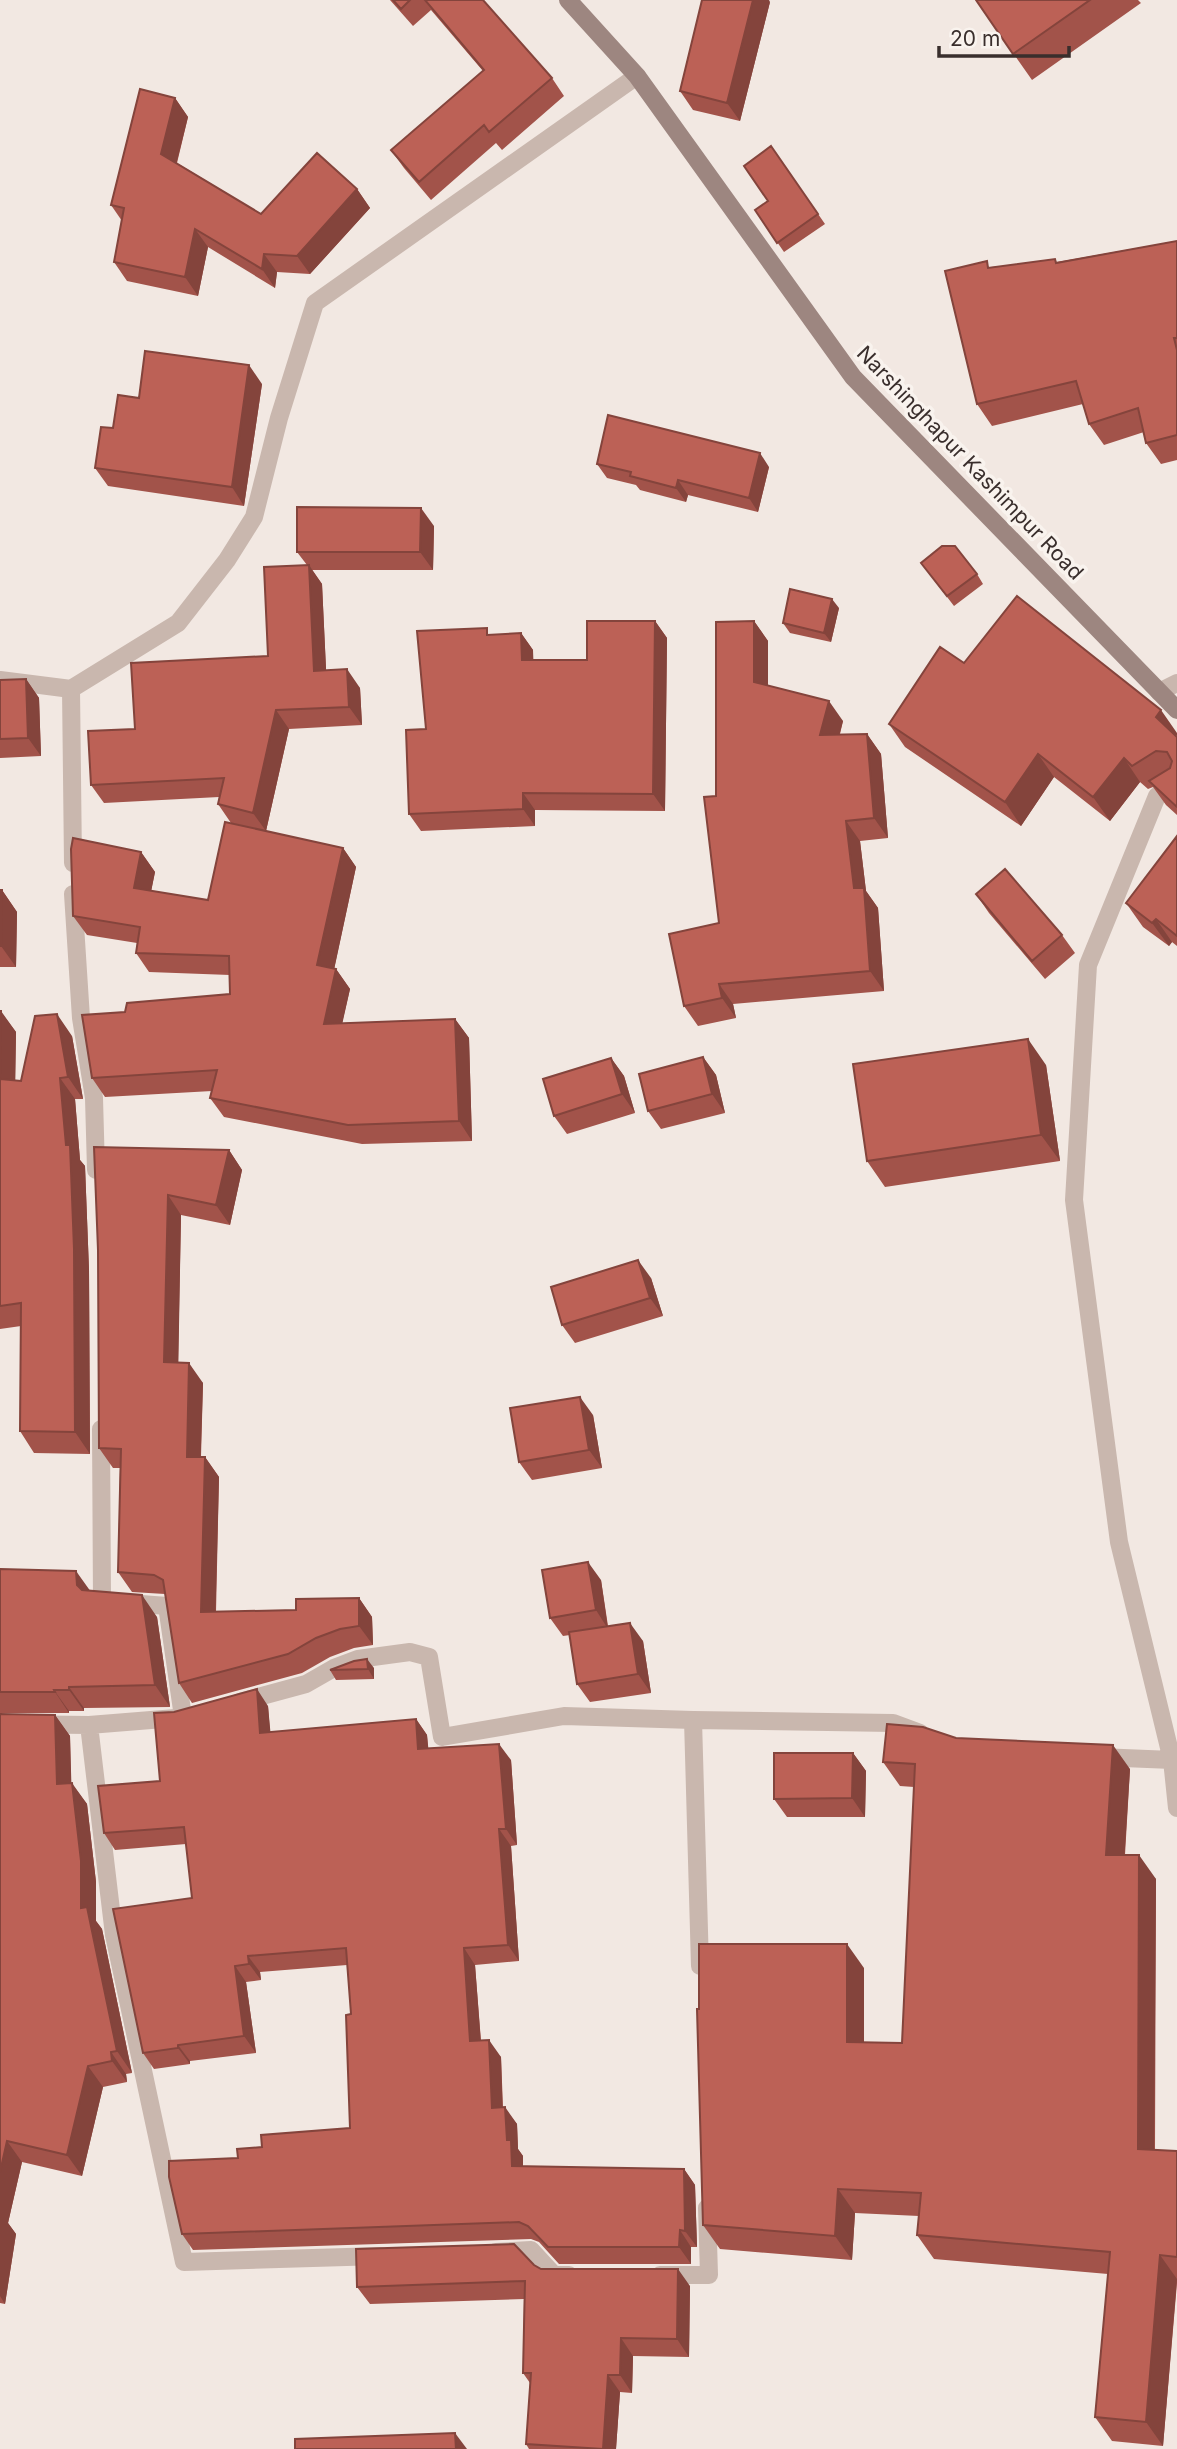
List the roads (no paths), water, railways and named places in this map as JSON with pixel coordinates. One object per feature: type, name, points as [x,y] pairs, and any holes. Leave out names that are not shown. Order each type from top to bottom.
[{"type":"street","name":"Narshinghapur Kashimpur Road","points":[[568,0],[637,76],[853,377],[1177,710]]},
{"type":"street","points":[[0,680],[71,689],[178,623],[227,560],[254,517],[279,418],[315,303],[637,76]]},
{"type":"street","points":[[1159,692],[1177,683]]},
{"type":"street","points":[[71,689],[73,901],[81,1018],[94,1098],[97,1191]]},
{"type":"street","points":[[1177,785],[1157,796],[1088,965],[1074,1200],[1119,1542],[1172,1760],[1177,1808]]},
{"type":"street","points":[[101,1408],[102,1601],[167,1606],[183,1717]]},
{"type":"street","points":[[228,1705],[306,1684],[334,1668],[358,1659],[410,1652],[429,1657],[442,1737],[564,1716],[893,1723],[939,1739]]},
{"type":"street","points":[[0,1724],[89,1726],[183,1717],[205,1711]]},
{"type":"street","points":[[693,1720],[701,1984]]},
{"type":"street","points":[[89,1726],[114,1935],[184,2262],[392,2255]]},
{"type":"street","points":[[1079,1756],[1172,1760]]},
{"type":"street","points":[[644,2275],[709,2275],[706,2192]]},
{"type":"street","points":[[475,2252],[531,2250],[554,2275],[593,2275]]}]
